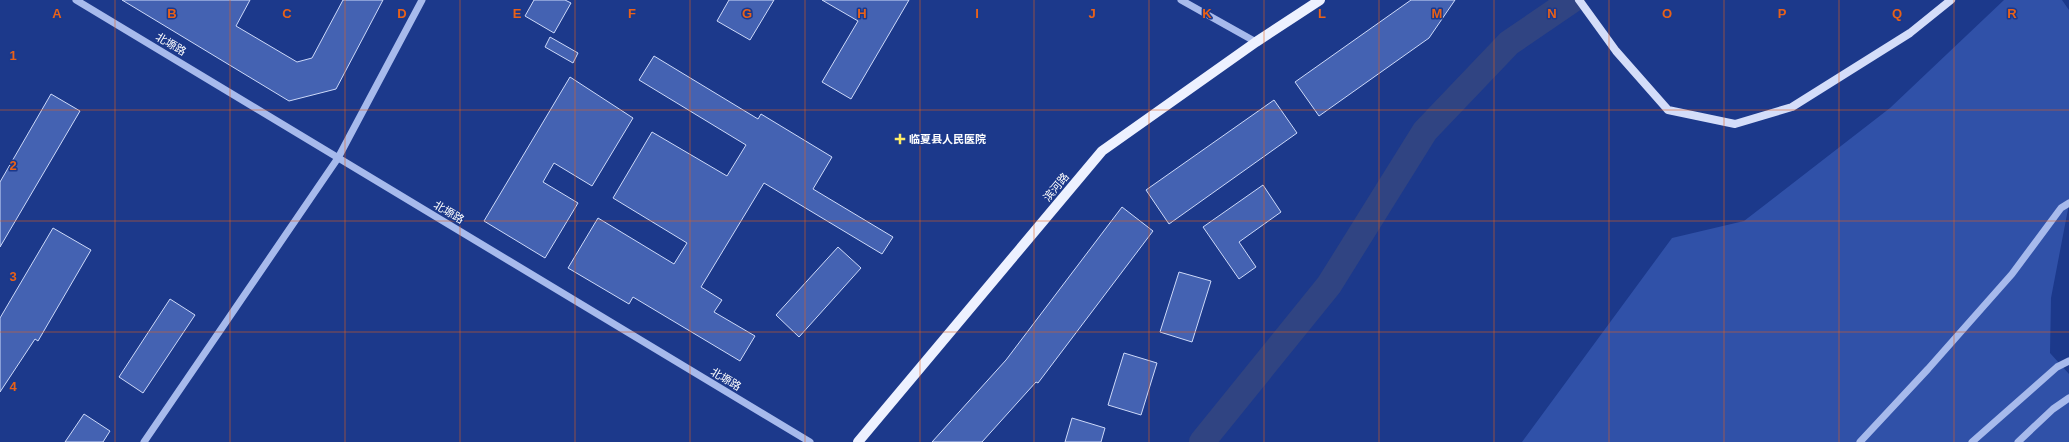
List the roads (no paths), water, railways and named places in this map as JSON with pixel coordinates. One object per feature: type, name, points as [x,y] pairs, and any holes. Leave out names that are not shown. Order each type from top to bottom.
[{"type":"main road","name":"滨河路","points":[[858,442],[1102,151],[1256,42],[1320,0]]},
{"type":"main road","points":[[1579,0],[1616,51],[1668,110],[1735,124],[1792,107],[1910,33],[1952,0]]},
{"type":"street","name":"北塬路","points":[[76,0],[810,442]]},
{"type":"street","points":[[144,442],[338,158],[422,0]]},
{"type":"street","points":[[1181,0],[1256,42]]},
{"type":"street","points":[[1860,442],[1928,369],[2012,274],[2061,208],[2069,203]]},
{"type":"street","points":[[1972,442],[2057,367],[2069,361]]},
{"type":"street","points":[[2018,442],[2053,409],[2069,398]]},
{"type":"waterway","points":[[1202,442],[1329,285],[1425,131],[1509,43],[1572,0]]},
{"type":"place","name":"临夏县人民医院","points":[[900,139]]}]
